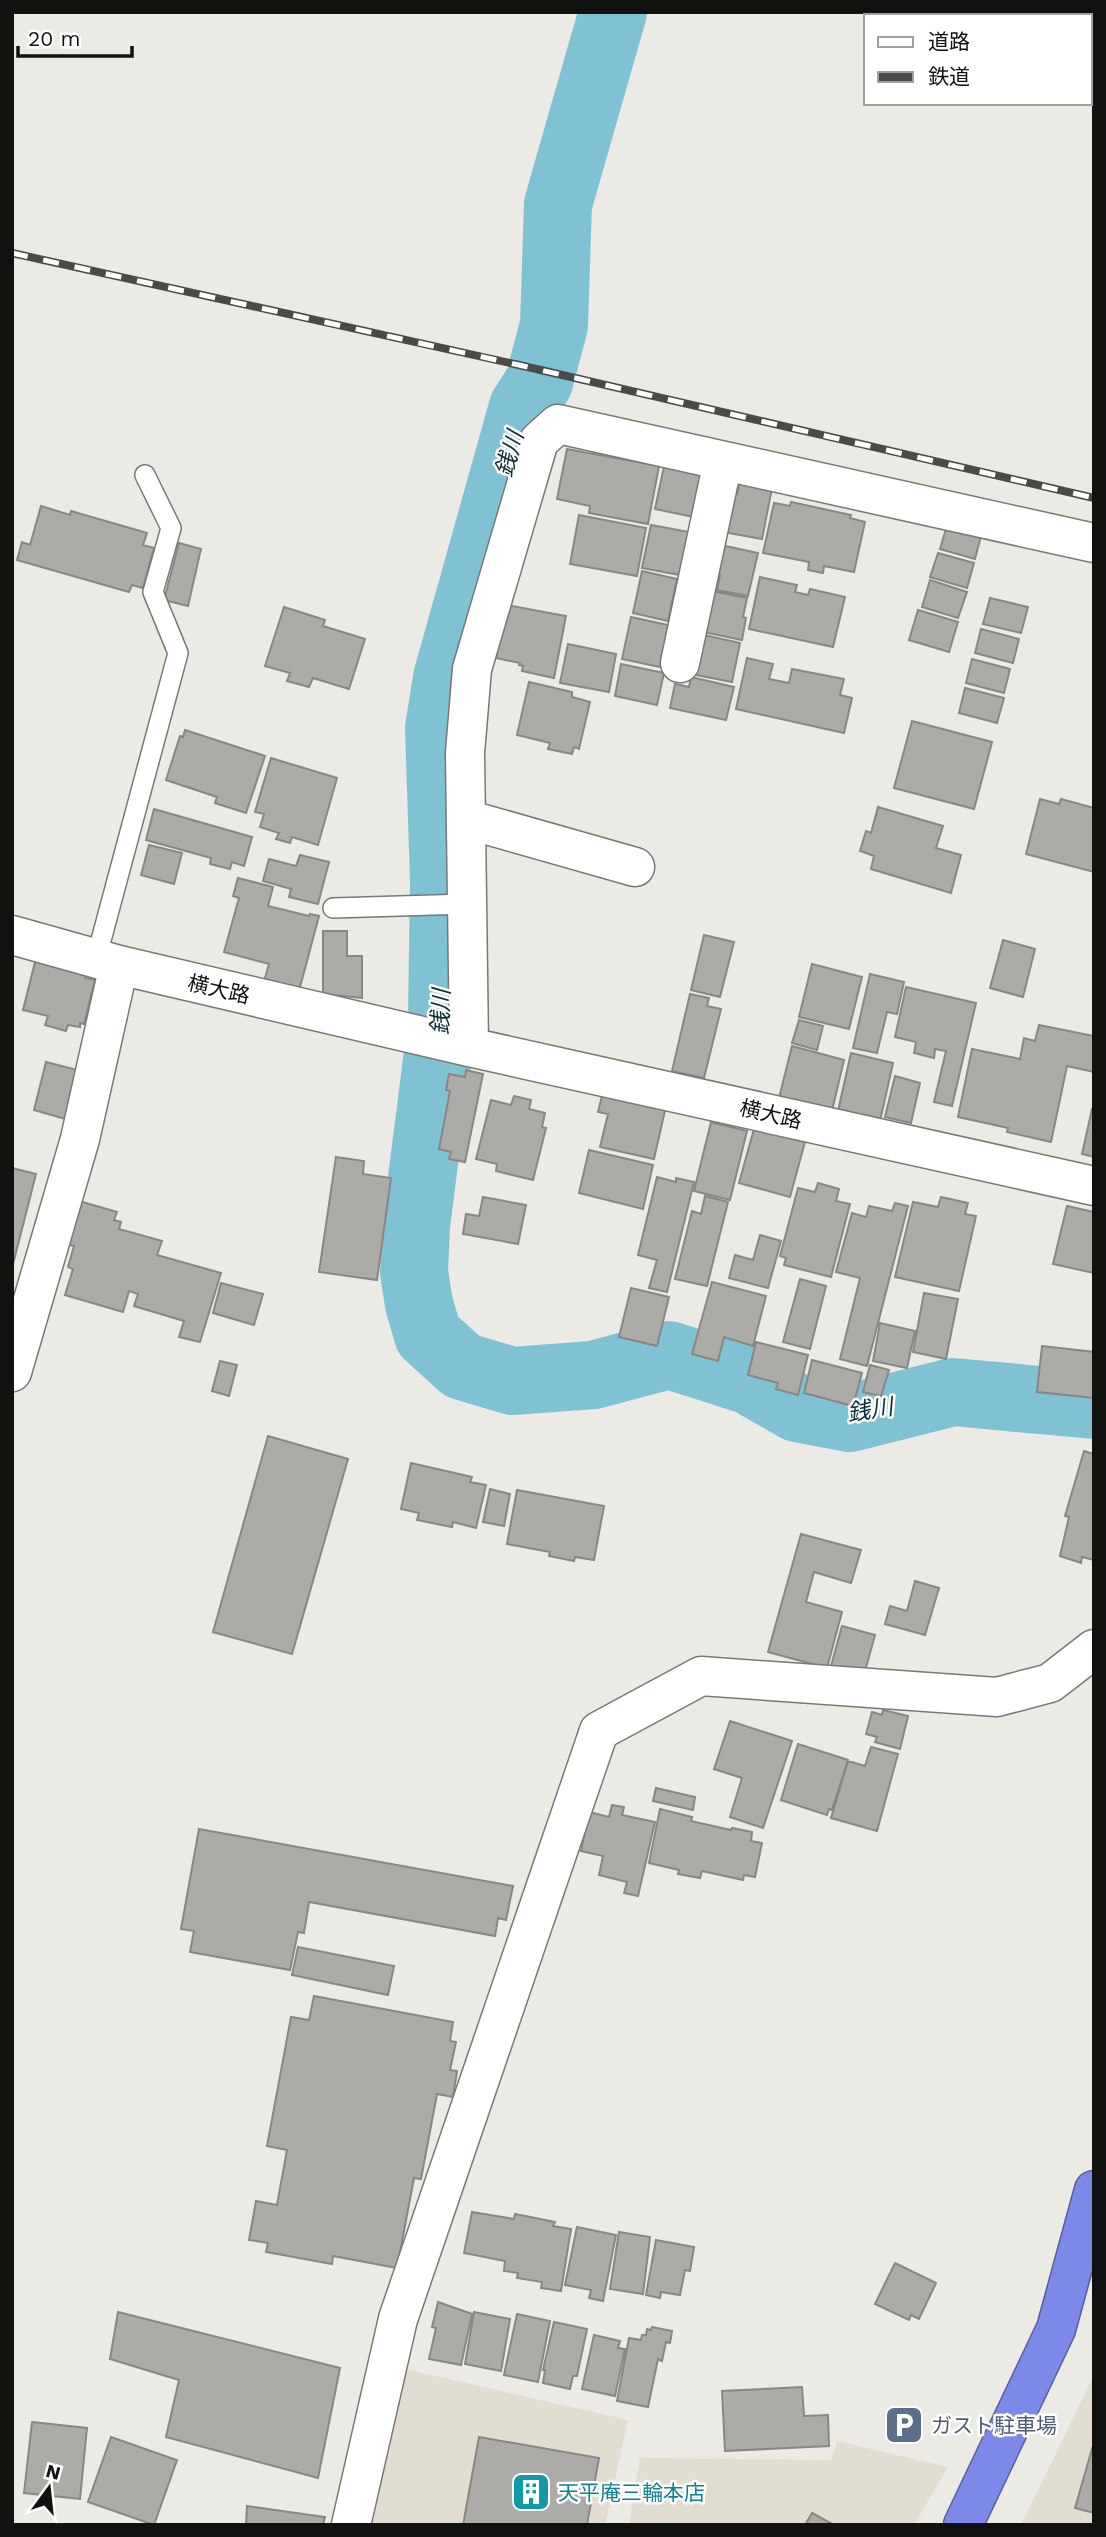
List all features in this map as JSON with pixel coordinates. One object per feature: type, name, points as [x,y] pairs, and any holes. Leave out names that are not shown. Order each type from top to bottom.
[{"type":"highway","points":[[963,2525],[1056,2329],[1094,2190]]},
{"type":"street","points":[[448,1042],[451,904],[466,819],[465,753],[472,668],[539,441],[558,424],[1094,543]]},
{"type":"street","points":[[680,663],[723,461]]},
{"type":"street","points":[[466,819],[635,866]]},
{"type":"street","name":"横大路","points":[[12,935],[107,962],[448,1042],[1094,1186]]},
{"type":"street","points":[[12,1372],[80,1139],[107,962]]},
{"type":"street","points":[[351,2525],[398,2319],[599,1731],[701,1676],[997,1697],[1049,1683],[1094,1649]]},
{"type":"lane","points":[[107,962],[178,653],[153,592],[171,528],[145,475]]},
{"type":"lane","points":[[333,908],[451,904]]},
{"type":"shaded area","name":"天平庵三輪本店","points":[[405,2369],[628,2420],[605,2525],[370,2525]]},
{"type":"shaded area","points":[[1094,2373],[1094,2525],[1021,2525],[1093,2377]]},
{"type":"shaded area","points":[[837,2441],[948,2467],[914,2525],[629,2525],[640,2458],[831,2460]]},
{"type":"building","points":[[567,449],[659,466],[648,524],[589,513],[590,506],[557,499]]},
{"type":"building","points":[[666,457],[704,472],[694,517],[655,509]]},
{"type":"building","points":[[741,476],[773,483],[762,539],[723,532],[730,492],[737,494]]},
{"type":"building","points":[[791,502],[851,515],[850,518],[865,522],[854,572],[824,566],[823,573],[808,570],[809,562],[763,553],[774,503],[790,506]]},
{"type":"building","points":[[41,506],[70,515],[71,511],[147,533],[143,545],[154,548],[143,588],[132,585],[129,592],[17,560],[22,542],[30,545]]},
{"type":"building","points":[[579,515],[646,528],[637,576],[570,564]]},
{"type":"building","points":[[948,522],[982,532],[975,559],[940,549]]},
{"type":"building","points":[[651,525],[689,532],[680,575],[642,568]]},
{"type":"building","points":[[179,543],[201,549],[188,606],[164,600]]},
{"type":"building","points":[[721,545],[758,553],[748,596],[717,590],[720,575],[714,573]]},
{"type":"building","points":[[938,553],[974,563],[967,588],[930,577]]},
{"type":"building","points":[[642,571],[677,579],[668,621],[633,613]]},
{"type":"building","points":[[760,577],[797,585],[795,592],[808,595],[810,589],[845,597],[833,647],[749,629]]},
{"type":"building","points":[[930,580],[967,592],[958,618],[922,607]]},
{"type":"building","points":[[712,591],[747,598],[742,640],[703,632]]},
{"type":"building","points":[[990,598],[1028,607],[1021,633],[983,624]]},
{"type":"building","points":[[507,605],[566,616],[554,678],[522,671],[523,666],[519,665],[520,663],[496,658]]},
{"type":"building","points":[[284,607],[325,620],[323,626],[365,639],[349,689],[313,678],[309,687],[287,681],[290,673],[265,666]]},
{"type":"building","points":[[918,610],[958,622],[949,652],[909,640]]},
{"type":"building","points":[[631,617],[668,625],[660,667],[622,659]]},
{"type":"building","points":[[981,629],[1019,639],[1013,663],[975,653]]},
{"type":"building","points":[[704,635],[740,643],[732,682],[696,675]]},
{"type":"building","points":[[568,644],[616,654],[609,692],[560,683]]},
{"type":"building","points":[[747,658],[773,664],[769,679],[789,683],[792,669],[844,679],[840,695],[852,698],[844,733],[736,709]]},
{"type":"building","points":[[972,659],[1010,669],[1004,693],[966,683]]},
{"type":"building","points":[[621,664],[664,673],[657,705],[615,696]]},
{"type":"building","points":[[691,677],[734,687],[726,720],[670,708],[675,684],[689,687]]},
{"type":"building","points":[[529,682],[572,692],[572,697],[590,702],[579,749],[574,747],[572,754],[548,749],[550,743],[517,735]]},
{"type":"building","points":[[965,688],[1004,698],[997,723],[959,713]]},
{"type":"building","points":[[912,721],[992,742],[974,809],[894,788]]},
{"type":"building","points":[[185,730],[265,756],[246,813],[215,803],[217,797],[166,780],[180,736],[183,737]]},
{"type":"building","points":[[271,758],[337,778],[318,845],[292,837],[290,843],[276,839],[279,833],[260,827],[264,814],[255,812]]},
{"type":"building","points":[[1040,799],[1059,804],[1061,799],[1094,808],[1094,872],[1026,854]]},
{"type":"building","points":[[878,807],[943,826],[936,848],[961,855],[951,893],[871,869],[874,856],[860,851],[866,831],[871,833]]},
{"type":"building","points":[[154,809],[252,837],[244,866],[232,862],[230,869],[210,864],[211,858],[146,840]]},
{"type":"building","points":[[149,845],[182,853],[174,884],[141,875]]},
{"type":"building","points":[[300,855],[329,862],[318,904],[289,897],[291,889],[263,881],[269,859],[296,866]]},
{"type":"building","points":[[238,878],[273,887],[268,906],[319,916],[299,991],[264,981],[269,964],[224,952],[239,898],[233,896]]},
{"type":"building","points":[[323,931],[347,931],[347,956],[362,956],[362,998],[323,994]]},
{"type":"building","points":[[704,935],[734,942],[720,997],[691,990]]},
{"type":"building","points":[[1003,940],[1035,949],[1023,997],[990,988]]},
{"type":"building","points":[[36,958],[88,968],[85,978],[95,980],[84,1024],[80,1023],[80,1027],[68,1025],[66,1031],[45,1025],[48,1016],[23,1010]]},
{"type":"building","points":[[812,964],[862,977],[849,1029],[799,1017]]},
{"type":"building","points":[[870,974],[904,982],[897,1014],[887,1012],[877,1053],[853,1048]]},
{"type":"building","points":[[906,987],[976,1003],[952,1106],[934,1102],[946,1051],[935,1049],[934,1058],[914,1053],[916,1042],[895,1037]]},
{"type":"building","points":[[690,994],[709,998],[707,1006],[721,1009],[704,1078],[672,1071]]},
{"type":"building","points":[[799,1020],[823,1026],[817,1050],[792,1043]]},
{"type":"building","points":[[1039,1025],[1094,1036],[1094,1072],[1067,1066],[1051,1142],[1007,1132],[1008,1128],[958,1117],[972,1049],[1020,1059],[1024,1038],[1035,1041]]},
{"type":"building","points":[[792,1046],[844,1060],[831,1115],[779,1098]]},
{"type":"building","points":[[851,1053],[893,1063],[880,1121],[838,1111]]},
{"type":"building","points":[[46,1062],[81,1071],[69,1120],[34,1110]]},
{"type":"building","points":[[466,1070],[483,1074],[465,1162],[449,1159],[451,1152],[439,1149],[450,1091],[446,1090],[449,1074],[465,1077]]},
{"type":"building","points":[[895,1076],[920,1083],[911,1123],[885,1117]]},
{"type":"building","points":[[603,1092],[666,1106],[654,1159],[600,1147],[608,1114],[598,1112]]},
{"type":"building","points":[[514,1096],[531,1100],[529,1109],[545,1113],[542,1127],[546,1128],[533,1180],[496,1171],[497,1164],[476,1159],[491,1100],[511,1105]]},
{"type":"building","points":[[1094,1109],[1094,1157],[1082,1154]]},
{"type":"building","points":[[711,1122],[747,1131],[730,1200],[694,1191]]},
{"type":"building","points":[[754,1129],[805,1142],[790,1197],[739,1183]]},
{"type":"building","points":[[589,1150],[653,1165],[643,1209],[579,1193]]},
{"type":"building","points":[[336,1157],[364,1161],[363,1174],[391,1178],[377,1280],[319,1272]]},
{"type":"building","points":[[12,1168],[36,1174],[12,1268]]},
{"type":"building","points":[[657,1177],[676,1182],[676,1178],[694,1182],[667,1292],[649,1288],[657,1260],[638,1255]]},
{"type":"building","points":[[818,1183],[839,1189],[836,1201],[850,1204],[831,1277],[784,1265],[786,1258],[780,1256],[798,1188],[815,1192]]},
{"type":"building","points":[[705,1196],[728,1202],[707,1286],[675,1279],[692,1211],[701,1214]]},
{"type":"building","points":[[483,1197],[526,1205],[518,1244],[463,1234],[466,1214],[479,1216]]},
{"type":"building","points":[[941,1197],[968,1203],[965,1214],[976,1216],[959,1291],[895,1277],[913,1202],[938,1207]]},
{"type":"building","points":[[79,1201],[117,1212],[114,1220],[121,1222],[119,1229],[162,1241],[157,1255],[221,1273],[200,1342],[179,1337],[184,1321],[134,1306],[138,1294],[129,1291],[123,1312],[65,1295],[73,1269],[68,1267],[74,1246],[66,1244]]},
{"type":"building","points":[[895,1203],[908,1206],[867,1366],[840,1359],[860,1278],[836,1272],[852,1213],[866,1217],[869,1206],[892,1211]]},
{"type":"building","points":[[1067,1206],[1094,1212],[1094,1273],[1053,1264]]},
{"type":"building","points":[[760,1235],[781,1241],[768,1288],[729,1278],[735,1255],[753,1260]]},
{"type":"building","points":[[800,1279],[826,1286],[810,1349],[783,1342]]},
{"type":"building","points":[[712,1282],[766,1296],[753,1346],[724,1337],[718,1361],[692,1354]]},
{"type":"building","points":[[221,1283],[263,1294],[254,1325],[213,1313]]},
{"type":"building","points":[[631,1288],[669,1297],[657,1346],[619,1337]]},
{"type":"building","points":[[924,1293],[958,1299],[946,1359],[913,1352]]},
{"type":"building","points":[[880,1323],[915,1331],[907,1368],[873,1361]]},
{"type":"building","points":[[756,1342],[808,1355],[798,1395],[776,1389],[778,1383],[748,1375]]},
{"type":"building","points":[[1042,1346],[1094,1352],[1094,1398],[1037,1392]]},
{"type":"building","points":[[812,1360],[862,1373],[853,1406],[804,1393]]},
{"type":"building","points":[[220,1361],[237,1365],[229,1396],[212,1391]]},
{"type":"building","points":[[870,1365],[889,1370],[881,1396],[863,1392]]},
{"type":"building","points":[[268,1436],[348,1459],[292,1654],[213,1632]]},
{"type":"building","points":[[1084,1451],[1094,1454],[1094,1560],[1082,1557],[1081,1563],[1060,1556],[1069,1517],[1065,1516]]},
{"type":"building","points":[[411,1463],[472,1477],[470,1482],[486,1485],[476,1528],[453,1522],[452,1527],[417,1520],[419,1513],[401,1509]]},
{"type":"building","points":[[490,1489],[510,1494],[504,1526],[483,1522]]},
{"type":"building","points":[[517,1490],[604,1506],[594,1560],[575,1557],[574,1561],[549,1556],[550,1552],[507,1544]]},
{"type":"building","points":[[801,1534],[861,1550],[851,1583],[814,1572],[806,1602],[842,1612],[827,1668],[768,1652]]},
{"type":"building","points":[[915,1581],[939,1588],[925,1635],[885,1624],[890,1606],[907,1611]]},
{"type":"building","points":[[842,1626],[875,1635],[864,1675],[831,1666]]},
{"type":"building","points":[[883,1710],[908,1716],[900,1749],[875,1742],[877,1737],[866,1734],[872,1712],[882,1715]]},
{"type":"building","points":[[730,1721],[792,1741],[763,1828],[730,1817],[742,1778],[714,1769]]},
{"type":"building","points":[[798,1744],[848,1760],[832,1810],[829,1809],[827,1815],[781,1800]]},
{"type":"building","points":[[871,1747],[898,1754],[877,1831],[831,1818],[848,1761],[865,1766]]},
{"type":"building","points":[[656,1788],[695,1797],[693,1810],[653,1801]]},
{"type":"building","points":[[612,1805],[624,1807],[622,1815],[655,1822],[638,1896],[624,1893],[627,1882],[599,1875],[603,1856],[581,1851],[589,1812],[609,1817]]},
{"type":"building","points":[[660,1809],[692,1817],[691,1821],[752,1832],[751,1841],[762,1843],[755,1877],[744,1875],[743,1880],[702,1871],[700,1878],[678,1874],[679,1870],[649,1863]]},
{"type":"building","points":[[199,1829],[513,1886],[506,1920],[498,1918],[495,1936],[309,1902],[304,1933],[298,1932],[290,1970],[190,1952],[194,1931],[181,1929]]},
{"type":"building","points":[[298,1947],[394,1966],[388,1995],[292,1975]]},
{"type":"building","points":[[314,1996],[453,2022],[450,2041],[456,2042],[450,2070],[457,2071],[453,2097],[437,2094],[421,2179],[414,2178],[397,2268],[333,2256],[332,2264],[266,2252],[268,2243],[249,2240],[256,2201],[277,2205],[287,2150],[267,2146],[291,2017],[309,2020]]},
{"type":"building","points":[[472,2212],[514,2219],[515,2214],[555,2222],[553,2226],[571,2229],[561,2291],[541,2288],[542,2282],[517,2278],[518,2273],[504,2271],[505,2261],[464,2253]]},
{"type":"building","points":[[577,2227],[616,2235],[603,2301],[589,2298],[591,2290],[565,2285]]},
{"type":"building","points":[[619,2232],[650,2237],[643,2294],[610,2289]]},
{"type":"building","points":[[656,2240],[694,2247],[690,2271],[685,2270],[680,2295],[661,2292],[660,2298],[646,2295]]},
{"type":"building","points":[[895,2263],[936,2283],[919,2319],[911,2315],[909,2320],[875,2304]]},
{"type":"building","points":[[438,2302],[472,2314],[461,2365],[429,2359]]},
{"type":"building","points":[[118,2312],[340,2368],[318,2478],[166,2437],[179,2380],[110,2359]]},
{"type":"building","points":[[474,2312],[510,2319],[501,2371],[465,2364]]},
{"type":"building","points":[[517,2314],[550,2321],[538,2382],[504,2375]]},
{"type":"building","points":[[554,2322],[587,2329],[577,2376],[573,2376],[570,2389],[543,2383],[543,2370]]},
{"type":"building","points":[[652,2327],[672,2331],[670,2343],[666,2342],[662,2361],[658,2359],[648,2407],[617,2401],[629,2338],[641,2340],[647,2329],[651,2330]]},
{"type":"building","points":[[594,2335],[620,2341],[618,2348],[625,2349],[615,2396],[582,2389]]},
{"type":"building","points":[[802,2387],[804,2416],[828,2415],[829,2446],[725,2451],[722,2391]]},
{"type":"building","points":[[32,2422],[87,2428],[80,2499],[24,2493]]},
{"type":"building","points":[[111,2437],[177,2460],[154,2525],[88,2502]]},
{"type":"building","name":"天平庵三輪本店","points":[[479,2437],[599,2458],[587,2525],[463,2525]]},
{"type":"building","points":[[1094,2442],[1094,2513],[1075,2508]]},
{"type":"building","points":[[247,2506],[325,2517],[323,2525],[246,2525]]},
{"type":"building","points":[[812,2513],[834,2525],[805,2525]]},
{"type":"waterway","name":"銭川","points":[[613,12],[558,204],[554,325],[539,382],[523,407],[447,678],[439,728],[444,880],[442,1021],[416,1226],[414,1272],[428,1335],[462,1366],[512,1381],[593,1375],[669,1355],[750,1381],[797,1408],[850,1418],[953,1392],[1094,1405]]},
{"type":"railway","points":[[12,253],[519,365],[1094,498]]},
{"type":"place","name":"ガスト駐車場","points":[[904,2425]]},
{"type":"place","name":"天平庵三輪本店","points":[[531,2492]]}]
